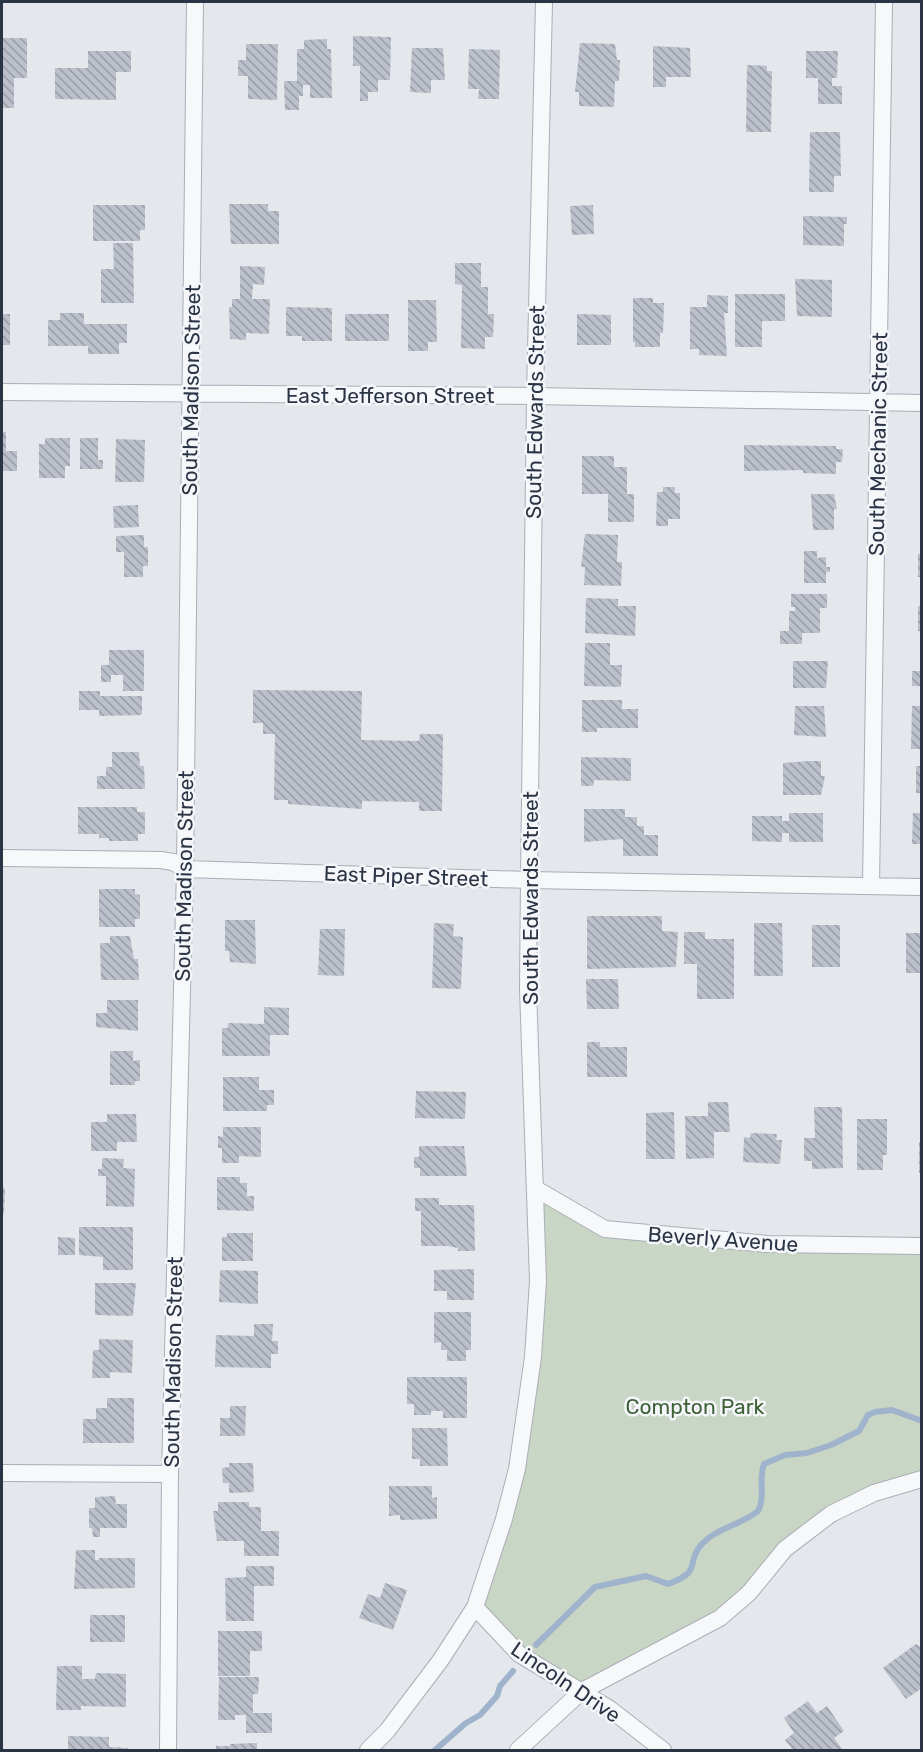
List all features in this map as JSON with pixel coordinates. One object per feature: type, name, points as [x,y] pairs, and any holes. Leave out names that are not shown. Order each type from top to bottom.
[{"type":"street","name":"South Madison Street","points":[[168,1750],[170,1474],[185,869],[195,2]]},
{"type":"street","name":"South Edwards Street","points":[[368,1750],[394,1722],[475,1607],[518,1468],[534,1346],[538,1281],[528,988],[535,396],[544,2]]},
{"type":"street","name":"South Mechanic Street","points":[[870,886],[884,2]]},
{"type":"street","name":"East Jefferson Street","points":[[2,392],[535,396],[921,403]]},
{"type":"street","name":"East Piper Street","points":[[2,858],[160,860],[173,862],[185,869],[529,880],[921,887]]},
{"type":"street","name":"Beverly Avenue","points":[[536,1189],[605,1230],[768,1244],[921,1246]]},
{"type":"street","points":[[2,1473],[170,1474]]},
{"type":"street","points":[[518,1750],[582,1691],[720,1618],[749,1593],[785,1549],[831,1514],[874,1493],[921,1479]]},
{"type":"street","name":"Lincoln Drive","points":[[475,1607],[519,1654],[582,1691],[663,1750]]},
{"type":"green space","name":"Compton Park","points":[[536,1189],[605,1229],[921,1245],[921,1479],[831,1514],[749,1593],[582,1691],[560,1678],[475,1607],[518,1468]]},
{"type":"building","points":[[353,36],[391,37],[390,80],[378,80],[378,92],[368,92],[368,101],[360,101],[360,66],[353,66]]},
{"type":"building","points":[[2,38],[27,38],[27,78],[14,78],[14,108],[2,108]]},
{"type":"building","points":[[327,39],[327,49],[331,49],[332,98],[310,98],[310,85],[303,85],[303,96],[299,96],[299,110],[285,110],[284,81],[297,81],[297,49],[304,49],[304,40]]},
{"type":"building","points":[[580,43],[615,44],[617,60],[620,60],[619,81],[615,81],[614,107],[579,106],[579,92],[575,92]]},
{"type":"building","points":[[246,44],[278,44],[277,100],[248,99],[248,76],[238,76],[238,60],[246,60]]},
{"type":"building","points":[[653,46],[690,48],[691,77],[666,77],[666,87],[653,87]]},
{"type":"building","points":[[412,48],[443,48],[445,80],[431,80],[431,93],[410,92]]},
{"type":"building","points":[[469,49],[500,50],[499,99],[478,99],[479,89],[468,89]]},
{"type":"building","points":[[88,51],[131,51],[131,72],[116,72],[116,100],[55,99],[55,68],[88,68]]},
{"type":"building","points":[[806,51],[838,51],[837,78],[832,78],[832,86],[842,86],[842,104],[818,104],[818,78],[806,78]]},
{"type":"building","points":[[747,65],[767,66],[767,71],[772,71],[771,132],[746,132]]},
{"type":"building","points":[[810,132],[840,132],[841,176],[834,176],[834,192],[809,192]]},
{"type":"building","points":[[229,204],[268,204],[268,211],[279,211],[279,244],[231,244]]},
{"type":"building","points":[[93,205],[145,205],[145,230],[140,230],[140,241],[93,241]]},
{"type":"building","points":[[593,205],[594,234],[572,235],[570,206]]},
{"type":"building","points":[[803,216],[847,217],[847,224],[844,224],[844,246],[803,245]]},
{"type":"building","points":[[113,243],[133,243],[134,303],[101,303],[101,269],[114,269]]},
{"type":"building","points":[[455,263],[481,263],[481,287],[488,287],[488,314],[494,314],[493,337],[485,337],[485,349],[461,348],[462,285],[455,284]]},
{"type":"building","points":[[240,266],[265,267],[264,285],[253,284],[252,299],[270,299],[269,334],[246,333],[246,340],[230,339],[229,307],[232,307],[232,299],[240,299]]},
{"type":"building","points":[[795,279],[832,280],[832,317],[797,316]]},
{"type":"building","points":[[735,294],[785,294],[785,321],[762,321],[762,347],[735,347]]},
{"type":"building","points":[[707,295],[728,296],[728,313],[724,313],[727,356],[699,355],[699,349],[690,349],[690,307],[707,307]]},
{"type":"building","points":[[633,298],[653,298],[653,303],[664,303],[660,347],[635,347]]},
{"type":"building","points":[[408,300],[436,300],[437,342],[428,342],[428,351],[408,351]]},
{"type":"building","points":[[286,307],[332,308],[332,341],[302,341],[302,336],[286,336]]},
{"type":"building","points":[[60,313],[84,313],[84,324],[127,324],[127,343],[119,343],[119,354],[88,354],[88,346],[48,346],[48,320],[60,320]]},
{"type":"building","points":[[2,314],[10,314],[10,345],[2,345]]},
{"type":"building","points":[[345,314],[389,314],[389,341],[345,341]]},
{"type":"building","points":[[577,314],[611,315],[611,345],[577,345]]},
{"type":"building","points":[[2,432],[6,432],[6,451],[17,451],[17,471],[2,471]]},
{"type":"building","points":[[45,438],[70,438],[70,466],[65,466],[65,478],[39,478],[39,444],[45,444]]},
{"type":"building","points":[[80,438],[98,438],[98,460],[103,460],[103,469],[80,469]]},
{"type":"building","points":[[116,439],[145,440],[144,482],[115,482]]},
{"type":"building","points":[[744,445],[836,446],[836,449],[843,449],[842,462],[836,462],[836,474],[803,473],[803,470],[744,471]]},
{"type":"building","points":[[582,456],[614,456],[614,467],[627,467],[627,494],[634,494],[634,522],[608,522],[608,494],[582,494]]},
{"type":"building","points":[[663,487],[675,487],[675,493],[680,493],[680,519],[668,519],[668,526],[656,526],[657,492],[663,492]]},
{"type":"building","points":[[811,494],[834,494],[837,509],[834,509],[834,530],[813,530]]},
{"type":"building","points":[[138,505],[139,527],[114,528],[113,506]]},
{"type":"building","points":[[585,534],[618,535],[617,562],[622,562],[621,586],[584,585],[585,567],[581,567]]},
{"type":"building","points":[[144,535],[144,547],[148,547],[148,566],[143,566],[143,577],[124,577],[124,552],[116,552],[116,536]]},
{"type":"building","points":[[804,551],[817,551],[817,558],[826,557],[826,567],[830,567],[830,572],[826,572],[826,583],[804,583]]},
{"type":"building","points":[[918,554],[922,554],[922,577],[918,577]]},
{"type":"building","points":[[791,594],[827,594],[827,608],[820,608],[820,633],[802,633],[802,644],[780,644],[780,631],[789,631],[789,611],[795,611],[795,607],[791,607]]},
{"type":"building","points":[[586,598],[618,599],[618,606],[636,606],[635,636],[585,633]]},
{"type":"building","points":[[918,606],[922,606],[922,631],[918,631]]},
{"type":"building","points":[[585,643],[610,643],[610,665],[622,665],[621,687],[584,686]]},
{"type":"building","points":[[109,650],[144,650],[144,691],[123,691],[123,675],[111,675],[111,682],[101,682],[101,665],[109,665]]},
{"type":"building","points":[[793,661],[828,661],[826,688],[793,688]]},
{"type":"building","points":[[912,671],[922,671],[922,686],[912,686]]},
{"type":"building","points":[[253,690],[362,691],[361,740],[419,741],[420,734],[443,734],[442,811],[419,811],[419,802],[362,801],[362,809],[288,804],[288,800],[274,800],[275,734],[263,734],[263,723],[253,723]]},
{"type":"building","points":[[79,691],[100,691],[100,696],[142,696],[142,715],[99,716],[99,710],[79,710]]},
{"type":"building","points":[[582,700],[622,700],[622,709],[638,709],[638,728],[597,728],[597,732],[582,732]]},
{"type":"building","points":[[795,706],[824,706],[826,737],[794,735]]},
{"type":"building","points":[[912,706],[922,706],[922,749],[911,749]]},
{"type":"building","points":[[112,752],[139,752],[140,766],[144,766],[145,789],[97,789],[97,776],[106,776],[106,767],[112,767]]},
{"type":"building","points":[[581,757],[631,758],[631,781],[594,780],[593,786],[581,786]]},
{"type":"building","points":[[821,761],[821,776],[825,776],[821,795],[783,795],[783,763]]},
{"type":"building","points":[[916,766],[922,766],[922,793],[916,793]]},
{"type":"building","points":[[78,807],[137,807],[137,812],[145,812],[145,834],[138,834],[138,841],[109,841],[109,838],[99,838],[99,834],[78,834]]},
{"type":"building","points":[[584,809],[625,809],[625,817],[637,817],[637,826],[644,826],[644,835],[658,835],[658,856],[623,856],[623,839],[584,842]]},
{"type":"building","points":[[789,813],[823,813],[823,842],[789,842],[789,833],[782,833],[782,842],[752,841],[752,816],[782,816],[782,821],[789,821]]},
{"type":"building","points":[[913,813],[922,813],[922,844],[912,844]]},
{"type":"building","points":[[99,889],[135,889],[135,894],[140,895],[140,919],[135,919],[135,927],[99,927]]},
{"type":"building","points":[[587,916],[662,916],[662,931],[678,932],[676,967],[587,969]]},
{"type":"building","points":[[225,920],[255,920],[256,964],[230,962],[229,951],[225,951]]},
{"type":"building","points":[[434,923],[454,924],[453,936],[463,937],[461,989],[432,988]]},
{"type":"building","points":[[754,923],[782,923],[783,976],[754,976]]},
{"type":"building","points":[[812,925],[840,925],[840,967],[812,967]]},
{"type":"building","points":[[320,929],[345,929],[344,976],[318,975]]},
{"type":"building","points":[[684,932],[705,932],[705,939],[734,939],[734,999],[697,999],[697,964],[684,964]]},
{"type":"building","points":[[906,933],[922,933],[922,973],[906,973]]},
{"type":"building","points":[[110,936],[130,936],[134,959],[138,959],[139,980],[101,980],[100,943],[110,943]]},
{"type":"building","points":[[586,979],[618,979],[619,1009],[587,1009]]},
{"type":"building","points":[[107,1000],[138,1000],[138,1031],[96,1027],[96,1013],[107,1013]]},
{"type":"building","points":[[264,1007],[289,1008],[289,1035],[270,1035],[270,1056],[222,1056],[222,1028],[228,1028],[228,1023],[264,1024]]},
{"type":"building","points":[[587,1042],[600,1042],[600,1047],[627,1047],[627,1077],[587,1077]]},
{"type":"building","points":[[110,1051],[133,1051],[133,1061],[140,1060],[140,1081],[135,1081],[135,1085],[110,1085]]},
{"type":"building","points":[[223,1077],[259,1077],[259,1090],[274,1090],[274,1105],[267,1105],[267,1111],[223,1111]]},
{"type":"building","points":[[416,1091],[466,1092],[465,1119],[415,1118]]},
{"type":"building","points":[[708,1102],[728,1102],[730,1132],[714,1132],[714,1158],[686,1159],[685,1116],[708,1116]]},
{"type":"building","points":[[814,1107],[842,1107],[843,1168],[812,1169],[812,1161],[804,1161],[804,1138],[815,1138]]},
{"type":"building","points":[[674,1112],[675,1159],[646,1159],[646,1113]]},
{"type":"building","points":[[107,1114],[136,1114],[137,1142],[117,1142],[117,1151],[91,1151],[91,1122],[107,1122]]},
{"type":"building","points":[[857,1119],[887,1119],[887,1155],[883,1155],[883,1170],[857,1170]]},
{"type":"building","points":[[223,1127],[261,1127],[261,1157],[239,1156],[239,1163],[222,1163],[222,1148],[218,1148],[218,1136],[223,1137]]},
{"type":"building","points":[[751,1133],[777,1134],[776,1140],[782,1140],[780,1164],[743,1162],[744,1137],[750,1138]]},
{"type":"building","points":[[919,1142],[922,1142],[922,1173],[919,1173]]},
{"type":"building","points":[[419,1146],[464,1146],[467,1176],[420,1176],[420,1168],[414,1168],[414,1157],[419,1157]]},
{"type":"building","points":[[102,1158],[124,1159],[123,1168],[135,1169],[134,1207],[106,1206],[106,1176],[98,1176],[98,1169],[102,1169]]},
{"type":"building","points":[[217,1177],[240,1177],[240,1183],[247,1183],[247,1196],[254,1196],[254,1211],[217,1210]]},
{"type":"building","points":[[2,1188],[5,1188],[4,1214],[2,1214]]},
{"type":"building","points":[[415,1198],[439,1198],[439,1205],[474,1205],[475,1251],[458,1251],[458,1248],[448,1246],[421,1246],[421,1211],[415,1211]]},
{"type":"building","points":[[79,1227],[133,1227],[133,1270],[103,1270],[103,1257],[79,1255]]},
{"type":"building","points":[[227,1233],[253,1233],[253,1261],[222,1261],[222,1237],[227,1237]]},
{"type":"building","points":[[58,1237],[75,1238],[75,1255],[58,1255]]},
{"type":"building","points":[[474,1269],[474,1300],[447,1300],[447,1291],[434,1291],[434,1270]]},
{"type":"building","points":[[220,1270],[258,1271],[258,1304],[219,1302]]},
{"type":"building","points":[[95,1283],[136,1283],[133,1316],[95,1315]]},
{"type":"building","points":[[434,1312],[471,1312],[471,1350],[466,1350],[466,1361],[447,1361],[447,1350],[441,1350],[441,1342],[434,1343]]},
{"type":"building","points":[[254,1324],[273,1324],[272,1341],[278,1341],[278,1354],[271,1354],[271,1368],[215,1367],[216,1335],[254,1336]]},
{"type":"building","points":[[99,1339],[133,1340],[132,1373],[110,1372],[110,1378],[92,1378],[93,1350],[99,1350]]},
{"type":"building","points":[[407,1377],[467,1377],[467,1418],[443,1418],[443,1411],[431,1411],[431,1415],[414,1415],[414,1404],[407,1404]]},
{"type":"building","points":[[107,1398],[134,1398],[134,1443],[83,1443],[83,1419],[96,1419],[96,1408],[107,1408]]},
{"type":"building","points":[[230,1406],[246,1406],[245,1436],[220,1436],[220,1418],[230,1418]]},
{"type":"building","points":[[412,1428],[447,1428],[448,1466],[420,1466],[420,1459],[412,1459]]},
{"type":"building","points":[[229,1463],[253,1463],[254,1492],[229,1493],[229,1483],[223,1483],[222,1468],[229,1467]]},
{"type":"building","points":[[389,1486],[432,1486],[432,1498],[437,1497],[437,1519],[400,1520],[400,1515],[389,1516]]},
{"type":"building","points":[[115,1496],[116,1504],[127,1504],[127,1528],[100,1528],[100,1537],[93,1537],[92,1528],[89,1528],[89,1508],[95,1508],[95,1497]]},
{"type":"building","points":[[218,1502],[249,1502],[249,1507],[261,1507],[261,1531],[279,1531],[279,1556],[244,1556],[244,1541],[217,1541],[213,1511],[218,1511]]},
{"type":"building","points":[[76,1550],[95,1550],[95,1560],[135,1558],[135,1588],[74,1589]]},
{"type":"building","points":[[246,1566],[274,1566],[274,1586],[254,1586],[254,1621],[226,1621],[225,1578],[246,1577]]},
{"type":"building","points":[[385,1583],[407,1590],[393,1630],[359,1618],[368,1594],[380,1598]]},
{"type":"building","points":[[90,1615],[125,1615],[125,1642],[90,1642]]},
{"type":"building","points":[[218,1631],[262,1631],[262,1651],[250,1651],[250,1676],[218,1676]]},
{"type":"building","points":[[916,1644],[922,1648],[922,1688],[906,1699],[883,1668]]},
{"type":"building","points":[[57,1666],[82,1666],[82,1679],[95,1679],[96,1673],[126,1674],[126,1707],[81,1706],[81,1710],[56,1710]]},
{"type":"building","points":[[219,1677],[259,1677],[258,1694],[253,1694],[253,1713],[272,1713],[272,1733],[246,1733],[246,1715],[235,1715],[235,1720],[218,1720]]},
{"type":"building","points":[[808,1701],[817,1713],[827,1706],[844,1731],[834,1738],[843,1750],[793,1750],[785,1740],[794,1733],[784,1718]]},
{"type":"building","points":[[68,1736],[109,1737],[109,1747],[128,1748],[128,1750],[68,1750]]},
{"type":"building","points":[[257,1743],[257,1750],[216,1750],[216,1746]]},
{"type":"waterway","points":[[536,1645],[595,1587],[646,1576],[668,1584],[686,1575],[690,1571],[696,1551],[707,1539],[758,1511],[764,1464],[785,1455],[807,1453],[831,1445],[859,1431],[868,1415],[875,1412],[892,1410],[922,1421]]},
{"type":"waterway","points":[[435,1750],[466,1723],[480,1715],[497,1696],[500,1686],[513,1671]]}]
